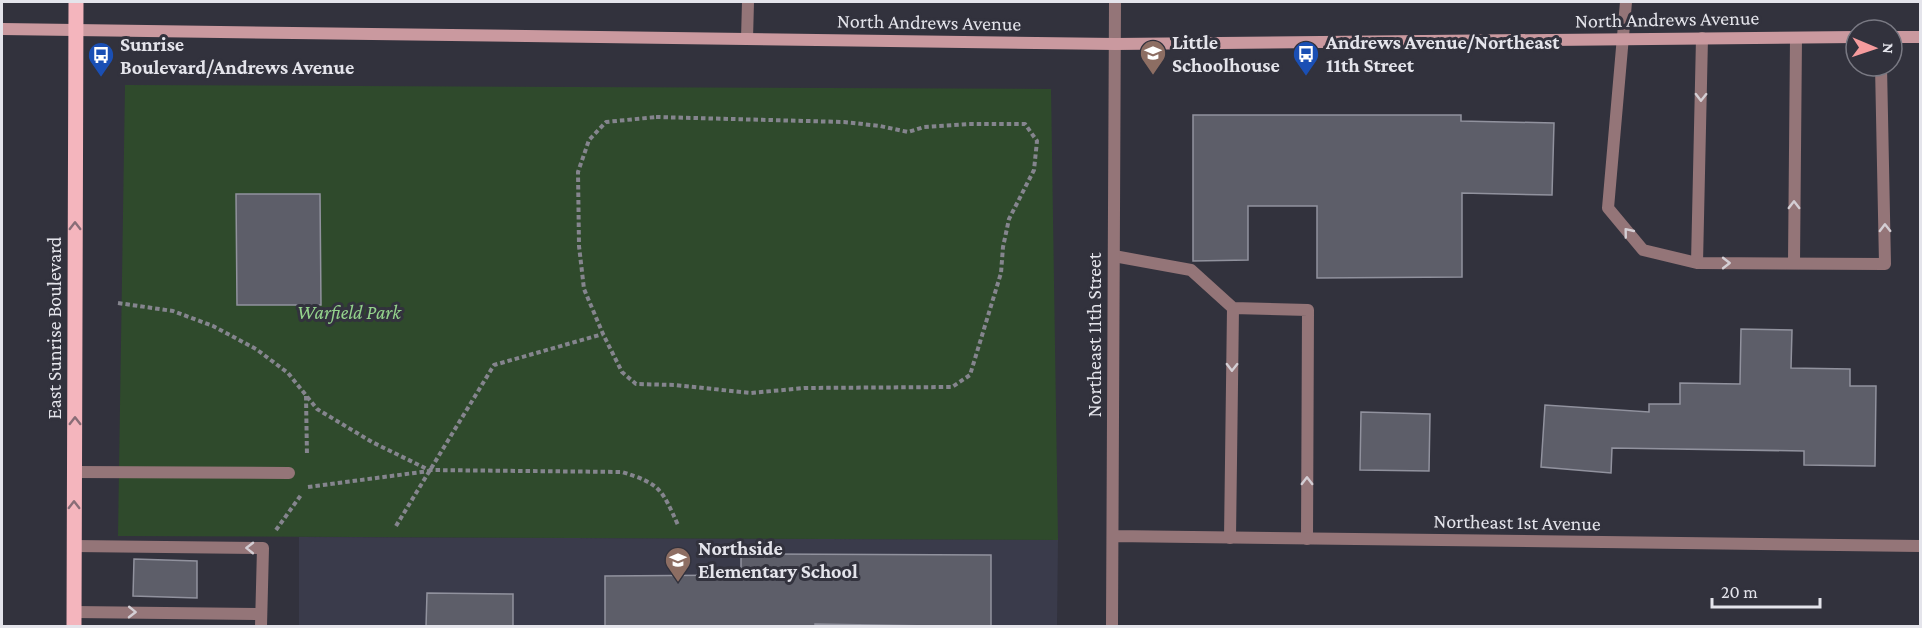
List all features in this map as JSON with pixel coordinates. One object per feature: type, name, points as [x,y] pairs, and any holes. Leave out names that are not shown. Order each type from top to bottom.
[{"type":"main road","name":"East Sunrise Boulevard","points":[[74,619],[76,2]]},
{"type":"main road","name":"North Andrews Avenue","points":[[2,29],[1115,44],[1844,37]]},
{"type":"main road","points":[[1904,37],[1920,37]]},
{"type":"street","points":[[747,39],[748,2]]},
{"type":"street","name":"Northeast 11th Street","points":[[1112,627],[1115,2]]},
{"type":"street","points":[[1626,2],[1608,208],[1643,250],[1697,263],[1885,264],[1881,78]]},
{"type":"street","points":[[1697,263],[1702,38]]},
{"type":"street","points":[[1794,263],[1796,38]]},
{"type":"street","points":[[1114,256],[1191,270],[1233,308],[1308,310],[1307,539]]},
{"type":"street","points":[[1230,538],[1233,308]]},
{"type":"street","points":[[74,471],[289,472]]},
{"type":"street","name":"Northeast 1st Avenue","points":[[1113,536],[1920,546]]},
{"type":"street","points":[[74,546],[263,548],[261,620],[74,619]]},
{"type":"path","points":[[656,117],[832,122],[880,126],[908,132],[924,127],[1025,124],[1037,141],[1034,170],[1010,219],[1003,248],[1001,273],[970,375],[952,387],[804,388],[751,393],[675,385],[636,384],[622,372],[603,334],[584,289],[579,246],[578,172],[590,140],[606,123],[656,117]]},
{"type":"path","points":[[118,303],[173,311],[213,326],[256,348],[288,373],[317,409],[372,442],[429,471]]},
{"type":"path","points":[[396,526],[494,365],[603,334]]},
{"type":"path","points":[[308,487],[429,471],[622,472],[647,480],[665,495],[678,525]]},
{"type":"shaded area","name":"Northside Elementary School","points":[[299,537],[1058,540],[1057,626],[299,626]]},
{"type":"green space","name":"Warfield Park","points":[[125,85],[1051,89],[1058,540],[118,536]]},
{"type":"building","points":[[1193,115],[1461,115],[1461,121],[1554,123],[1552,195],[1462,193],[1462,277],[1317,278],[1317,206],[1248,206],[1248,260],[1193,261]]},
{"type":"building","points":[[236,194],[320,194],[321,305],[237,305]]},
{"type":"building","points":[[1741,329],[1792,330],[1791,368],[1850,369],[1850,386],[1876,386],[1875,466],[1804,465],[1804,451],[1612,448],[1611,473],[1541,467],[1545,405],[1649,412],[1649,404],[1680,404],[1680,383],[1740,384]]},
{"type":"building","points":[[1361,412],[1430,414],[1429,471],[1360,470]]},
{"type":"building","points":[[741,554],[991,555],[991,627],[815,624],[815,627],[605,627],[605,576],[741,575]]},
{"type":"building","points":[[134,559],[197,561],[197,598],[133,596]]},
{"type":"building","points":[[427,593],[513,594],[513,627],[426,627]]},
{"type":"place","name":"Little Schoolhouse","points":[[1153,76]]},
{"type":"place","name":"Andrews Avenue/Northeast 11th Street","points":[[1306,77]]},
{"type":"place","name":"Sunrise Boulevard/Andrews Avenue","points":[[101,78]]},
{"type":"place","name":"Northside Elementary School","points":[[678,583]]}]
